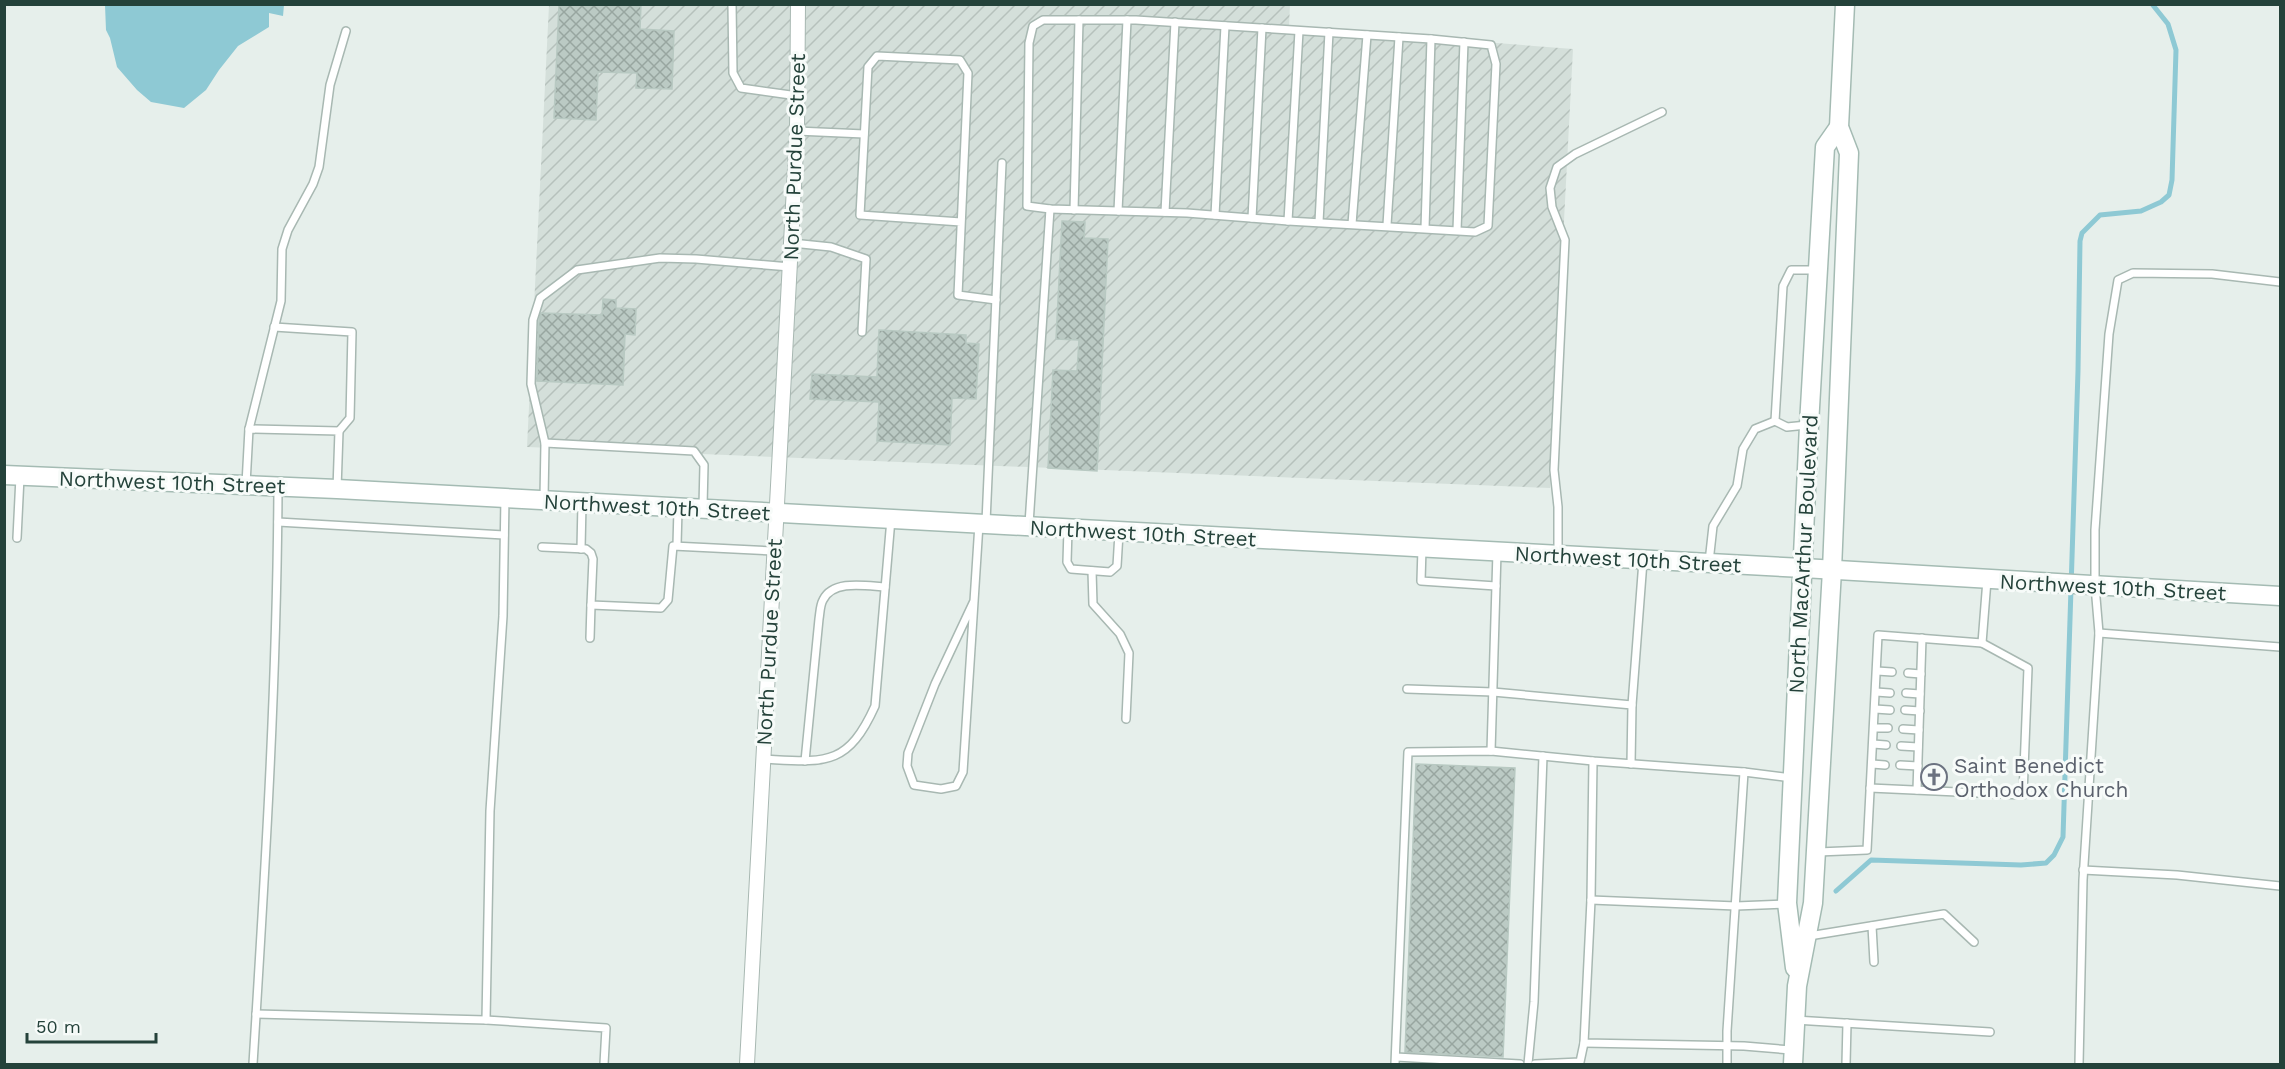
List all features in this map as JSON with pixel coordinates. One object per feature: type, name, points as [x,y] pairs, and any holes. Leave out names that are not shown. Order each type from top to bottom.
[{"type":"main road","name":"North MacArthur Boulevard","points":[[1794,1057],[1797,986],[1813,903],[1832,570],[1849,153],[1839,127],[1845,4]]},
{"type":"main road","name":"North MacArthur Boulevard","points":[[1797,986],[1787,904],[1809,425],[1825,147],[1839,127]]},
{"type":"main road","name":"Northwest 10th Street","points":[[12,475],[246,484],[1497,551],[2280,596]]},
{"type":"street","name":"North Purdue Street","points":[[747,1065],[791,268],[798,96],[798,4]]},
{"type":"lane","points":[[732,4],[733,73],[741,88],[798,96]]},
{"type":"lane","points":[[1043,20],[1127,20],[1431,39],[1491,45],[1496,64],[1488,226],[1475,232],[1165,212],[1050,209],[1027,206],[1029,43],[1033,26],[1043,20]]},
{"type":"lane","points":[[1074,210],[1079,20]]},
{"type":"lane","points":[[1118,211],[1127,20]]},
{"type":"lane","points":[[1165,212],[1175,22]]},
{"type":"lane","points":[[1215,215],[1225,26]]},
{"type":"lane","points":[[1252,218],[1262,28]]},
{"type":"lane","points":[[1288,221],[1299,30]]},
{"type":"lane","points":[[246,484],[249,429],[281,301],[282,249],[288,230],[313,184],[319,167],[330,85],[346,31]]},
{"type":"lane","points":[[1319,222],[1329,32]]},
{"type":"lane","points":[[1352,224],[1367,35]]},
{"type":"lane","points":[[1387,225],[1399,37]]},
{"type":"lane","points":[[1425,228],[1431,39]]},
{"type":"lane","points":[[1457,230],[1464,42]]},
{"type":"lane","points":[[961,222],[860,215],[868,67],[877,56],[960,60],[968,73],[958,296],[996,300]]},
{"type":"lane","points":[[1558,555],[1558,507],[1554,470],[1565,240],[1552,207],[1550,188],[1557,167],[1575,154],[1662,112]]},
{"type":"lane","points":[[797,131],[864,134]]},
{"type":"lane","points":[[974,601],[940,674],[908,753],[909,776],[914,785],[941,789],[956,786],[963,772],[974,601],[982,524],[1002,163]]},
{"type":"lane","points":[[1029,527],[1050,209]]},
{"type":"lane","points":[[792,243],[831,246],[866,259],[862,333]]},
{"type":"lane","points":[[544,500],[545,443],[531,384],[533,320],[540,298],[577,270],[660,258],[791,268]]},
{"type":"lane","points":[[1775,421],[1783,286],[1791,270],[1818,270]]},
{"type":"lane","points":[[2079,1065],[2083,870],[2099,633],[2095,586],[2095,530],[2109,334],[2118,280],[2133,273],[2212,274],[2280,282]]},
{"type":"lane","points":[[274,327],[352,332],[350,418],[339,431],[337,489]]},
{"type":"lane","points":[[1708,563],[1713,526],[1737,486],[1743,449],[1755,429],[1775,421],[1787,427],[1809,425]]},
{"type":"lane","points":[[249,429],[339,431]]},
{"type":"lane","points":[[545,443],[694,451],[704,465],[703,509]]},
{"type":"lane","points":[[12,475],[17,538]]},
{"type":"lane","points":[[253,1065],[266,870],[278,486]]},
{"type":"lane","points":[[486,1020],[490,811],[503,616],[505,498]]},
{"type":"lane","points":[[581,549],[582,502]]},
{"type":"lane","points":[[677,545],[678,508]]},
{"type":"lane","points":[[763,759],[806,761],[833,758],[854,744],[868,721],[875,706],[891,519]]},
{"type":"lane","points":[[278,522],[504,535]]},
{"type":"lane","points":[[1068,529],[1067,562],[1071,569],[1110,572],[1117,566],[1119,531]]},
{"type":"lane","points":[[591,605],[661,608],[668,600],[671,549],[677,545],[774,551]]},
{"type":"lane","points":[[542,547],[581,549],[591,553],[593,559],[590,638]]},
{"type":"lane","points":[[1422,548],[1421,581],[1496,586]]},
{"type":"lane","points":[[1491,751],[1497,551]]},
{"type":"lane","points":[[1631,764],[1632,705],[1643,560]]},
{"type":"lane","points":[[1092,571],[1093,604],[1120,634],[1129,653],[1126,719]]},
{"type":"lane","points":[[1982,643],[1987,580]]},
{"type":"lane","points":[[806,761],[822,601],[827,594],[838,587],[885,587]]},
{"type":"lane","points":[[2099,633],[2280,647]]},
{"type":"lane","points":[[1816,852],[1867,850],[1870,788],[1876,692],[1878,635],[1982,643],[2028,668],[2023,795],[1870,788]]},
{"type":"lane","points":[[1917,790],[1922,638]]},
{"type":"lane","points":[[1877,671],[1892,672]]},
{"type":"lane","points":[[1908,673],[1921,674]]},
{"type":"lane","points":[[1407,689],[1493,692],[1632,705]]},
{"type":"lane","points":[[1876,692],[1890,693]]},
{"type":"lane","points":[[1906,693],[1920,694]]},
{"type":"lane","points":[[1875,709],[1890,710]]},
{"type":"lane","points":[[1905,710],[1920,711]]},
{"type":"lane","points":[[1874,728],[1888,728]]},
{"type":"lane","points":[[1903,729],[1919,730]]},
{"type":"lane","points":[[1873,744],[1886,745]]},
{"type":"lane","points":[[1901,746],[1918,747]]},
{"type":"lane","points":[[1520,1065],[1395,1061],[1408,752],[1491,751],[1792,778]]},
{"type":"lane","points":[[1528,1065],[1534,1002],[1543,756]]},
{"type":"lane","points":[[1535,1065],[1580,1062],[1584,1043],[1591,900],[1593,761]]},
{"type":"lane","points":[[1872,764],[1885,765]]},
{"type":"lane","points":[[1900,765],[1918,766]]},
{"type":"lane","points":[[1727,1065],[1744,772]]},
{"type":"lane","points":[[2083,870],[2177,875],[2280,886]]},
{"type":"lane","points":[[1591,900],[1736,906],[1787,904]]},
{"type":"lane","points":[[1806,937],[1944,914],[1974,942]]},
{"type":"lane","points":[[1872,926],[1874,962]]},
{"type":"lane","points":[[256,1014],[486,1020],[606,1028],[604,1065]]},
{"type":"lane","points":[[1795,1020],[1990,1032]]},
{"type":"lane","points":[[1846,1065],[1847,1023]]},
{"type":"lane","points":[[1584,1043],[1727,1047],[1794,1057]]},
{"type":"shaded area","points":[[1290,4],[1289,27],[1573,49],[1550,488],[527,447],[549,5]]},
{"type":"water","points":[[105,4],[284,5],[283,16],[269,13],[269,27],[238,46],[206,90],[184,108],[151,102],[117,67],[106,30]]},
{"type":"building","points":[[559,4],[641,4],[640,29],[674,31],[672,89],[636,88],[637,73],[598,72],[596,120],[554,118]]},
{"type":"building","points":[[1062,221],[1085,222],[1084,238],[1108,239],[1097,471],[1048,468],[1053,370],[1077,371],[1079,340],[1056,339]]},
{"type":"building","points":[[603,299],[616,300],[616,308],[636,309],[635,335],[625,334],[623,385],[537,381],[541,313],[602,315]]},
{"type":"building","points":[[879,330],[966,335],[966,343],[979,344],[976,399],[952,398],[950,445],[877,441],[879,402],[810,399],[812,374],[877,377]]},
{"type":"building","points":[[1416,764],[1515,768],[1503,1057],[1405,1052]]},
{"type":"waterway","points":[[1836,891],[1871,860],[2021,865],[2046,863],[2054,855],[2063,837],[2080,241],[2082,233],[2100,215],[2141,211],[2161,202],[2169,195],[2172,180],[2176,50],[2168,24],[2152,4]]},
{"type":"place","name":"Saint Benedict Orthodox Church","points":[[1934,777]]}]
